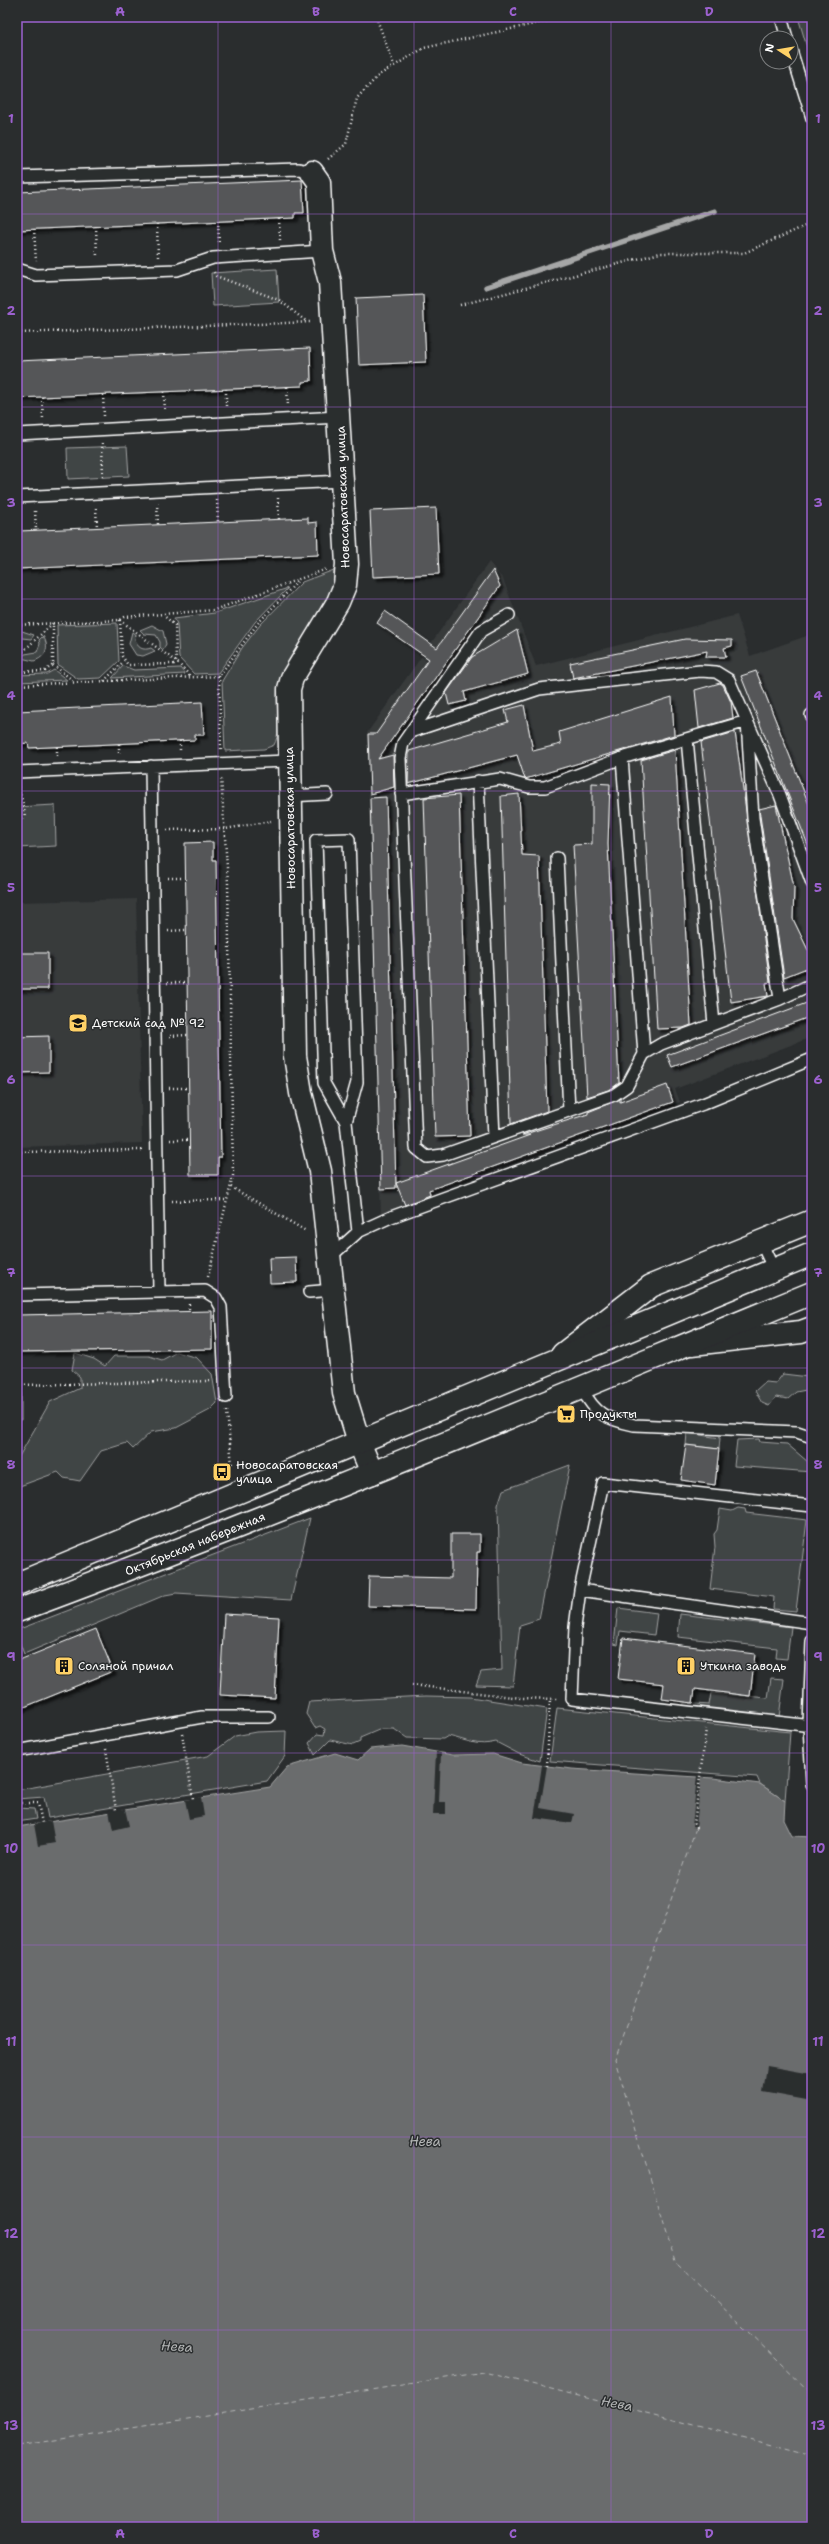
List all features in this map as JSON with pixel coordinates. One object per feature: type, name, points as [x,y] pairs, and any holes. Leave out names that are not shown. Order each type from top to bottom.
[{"type":"street","name":"Новосаратовская улица","points":[[312,172],[319,182],[322,250],[330,282],[347,564],[345,585],[338,602],[292,678],[289,689],[288,760],[295,1056],[301,1092],[320,1171],[344,1393],[359,1442],[372,1473]]},
{"type":"street","points":[[555,1361],[651,1286],[812,1221]]},
{"type":"street","points":[[17,1584],[774,1270],[811,1258]]},
{"type":"street","name":"Октябрьская набережная","points":[[17,1611],[144,1564],[582,1389],[812,1293]]},
{"type":"street","points":[[685,1345],[801,1332],[812,1328]]},
{"type":"lane","points":[[781,17],[785,30]]},
{"type":"lane","points":[[797,70],[812,118]]},
{"type":"lane","points":[[17,177],[299,168],[312,172]]},
{"type":"lane","points":[[17,269],[36,275],[177,270],[220,258],[322,250]]},
{"type":"lane","points":[[17,434],[339,417]]},
{"type":"lane","points":[[17,497],[343,481]]},
{"type":"lane","points":[[510,615],[481,631],[403,744],[400,758],[416,1148],[427,1157],[443,1156],[614,1095],[627,1086],[644,1054],[661,1044],[780,999],[812,984]]},
{"type":"lane","points":[[413,731],[539,689],[700,671],[716,672],[729,680],[780,795],[812,883]]},
{"type":"lane","points":[[401,794],[478,781],[500,779],[529,787],[545,787],[622,758],[746,721]]},
{"type":"lane","points":[[746,721],[753,818],[780,999]]},
{"type":"lane","points":[[687,739],[714,1024]]},
{"type":"lane","points":[[622,758],[644,1054]]},
{"type":"lane","points":[[17,772],[288,760]]},
{"type":"lane","points":[[151,766],[159,1292]]},
{"type":"lane","points":[[478,781],[494,1138]]},
{"type":"lane","points":[[289,807],[327,794]]},
{"type":"lane","points":[[346,1122],[324,1083],[316,840],[349,839],[357,1082],[346,1122],[358,1232]]},
{"type":"lane","points":[[557,858],[568,1111]]},
{"type":"lane","points":[[329,1258],[358,1232],[391,1217],[703,1104],[812,1059]]},
{"type":"lane","points":[[761,1242],[774,1270]]},
{"type":"lane","points":[[309,1292],[333,1290]]},
{"type":"lane","points":[[17,1295],[205,1291],[216,1298],[221,1307],[226,1397]]},
{"type":"lane","points":[[582,1389],[591,1407],[611,1420],[634,1425],[797,1432],[812,1437]]},
{"type":"lane","points":[[810,1726],[572,1699],[575,1627],[580,1590],[603,1483],[812,1506]]},
{"type":"lane","points":[[580,1590],[812,1623]]},
{"type":"lane","points":[[812,1641],[810,1726],[812,1784]]},
{"type":"lane","points":[[17,1751],[202,1717],[269,1717]]},
{"type":"path","points":[[376,17],[394,66]]},
{"type":"path","points":[[312,172],[346,144],[356,98],[379,75],[424,48],[566,17]]},
{"type":"path","points":[[279,219],[281,253]]},
{"type":"path","points":[[218,221],[220,258]]},
{"type":"path","points":[[460,305],[660,253],[744,252],[812,223]]},
{"type":"path","points":[[157,224],[159,271]]},
{"type":"path","points":[[96,226],[98,273]]},
{"type":"path","points":[[34,229],[36,275]]},
{"type":"path","points":[[214,272],[216,276],[279,300],[307,322]]},
{"type":"path","points":[[17,334],[314,322]]},
{"type":"path","points":[[226,389],[227,423]]},
{"type":"path","points":[[164,392],[166,426]]},
{"type":"path","points":[[97,528],[104,395]]},
{"type":"path","points":[[42,397],[44,433]]},
{"type":"path","points":[[278,484],[279,519]]},
{"type":"path","points":[[216,487],[218,522]]},
{"type":"path","points":[[157,490],[158,525]]},
{"type":"path","points":[[34,496],[36,530]]},
{"type":"path","points":[[17,625],[120,620],[126,618],[164,616],[214,610],[299,580],[310,574],[347,564]]},
{"type":"path","points":[[205,1291],[234,1176],[228,883],[221,763],[219,676],[258,624],[299,580]]},
{"type":"path","points":[[164,616],[174,625],[176,662]]},
{"type":"path","points":[[120,620],[124,661]]},
{"type":"path","points":[[120,620],[176,662],[192,677]]},
{"type":"path","points":[[17,657],[53,623]]},
{"type":"path","points":[[53,623],[53,665]]},
{"type":"path","points":[[124,661],[132,666],[174,664],[176,662]]},
{"type":"path","points":[[104,681],[124,661]]},
{"type":"path","points":[[17,672],[45,671],[53,665]]},
{"type":"path","points":[[53,665],[75,682]]},
{"type":"path","points":[[17,685],[219,676]]},
{"type":"path","points":[[17,819],[25,819],[20,791]]},
{"type":"path","points":[[152,830],[225,829],[289,807]]},
{"type":"path","points":[[17,1152],[157,1149]]},
{"type":"path","points":[[231,1187],[311,1235]]},
{"type":"path","points":[[158,1202],[227,1200]]},
{"type":"path","points":[[17,1385],[225,1381]]},
{"type":"path","points":[[226,1397],[232,1464]]},
{"type":"path","points":[[17,1652],[20,1660]]},
{"type":"path","points":[[412,1685],[448,1691],[550,1699],[572,1699]]},
{"type":"path","points":[[546,1766],[550,1699]]},
{"type":"path","points":[[696,1828],[694,1824],[708,1714]]},
{"type":"path","points":[[180,1722],[193,1799]]},
{"type":"path","points":[[103,1735],[116,1810]]},
{"type":"path","points":[[17,1803],[38,1804],[42,1823]]},
{"type":"shaded area","points":[[798,17],[812,17],[812,64]]},
{"type":"shaded area","points":[[277,269],[279,302],[213,306],[211,273]]},
{"type":"shaded area","points":[[127,446],[129,476],[68,479],[67,448]]},
{"type":"shaded area","points":[[489,562],[503,579],[536,666],[737,615],[750,656],[812,634],[812,1037],[675,1089],[680,1102],[381,1217],[367,733]]},
{"type":"shaded area","points":[[334,570],[333,585],[328,599],[313,626],[286,665],[280,679],[277,696],[278,730],[274,745],[264,749],[225,751],[222,681],[242,648],[260,625],[302,582]]},
{"type":"shaded area","points":[[288,588],[255,622],[218,673],[194,674],[179,658],[177,624],[174,618],[215,613]]},
{"type":"shaded area","points":[[117,623],[119,661],[101,678],[78,679],[58,665],[57,625]]},
{"type":"shaded area","points":[[152,625],[163,631],[166,644],[163,650],[160,647],[160,642],[156,635],[144,634],[140,630]]},
{"type":"shaded area","points":[[22,631],[34,635],[31,639],[22,638],[17,642],[17,633]]},
{"type":"shaded area","points":[[132,632],[136,635],[135,639],[139,647],[143,649],[151,648],[155,651],[143,656],[136,655],[129,644]]},
{"type":"shaded area","points":[[43,636],[46,644],[46,651],[41,657],[34,661],[21,658],[25,654],[37,652],[40,644],[39,640]]},
{"type":"shaded area","points":[[123,666],[134,670],[180,668],[185,674],[112,678]]},
{"type":"shaded area","points":[[54,670],[67,680],[17,682],[17,675],[47,674]]},
{"type":"shaded area","points":[[55,805],[56,846],[17,848],[17,807]]},
{"type":"shaded area","name":"Детский сад № 92","points":[[136,899],[142,1143],[17,1147],[17,902]]},
{"type":"shaded area","points":[[177,1352],[197,1358],[212,1374],[217,1403],[210,1410],[176,1428],[151,1432],[133,1449],[127,1443],[101,1451],[80,1481],[64,1478],[58,1472],[17,1487],[17,1460],[50,1402],[80,1388],[80,1377],[72,1370],[75,1353],[94,1359],[105,1366],[114,1356],[149,1356],[162,1360]]},
{"type":"shaded area","points":[[812,1368],[812,1383],[806,1390],[796,1392],[788,1399],[776,1397],[769,1406],[762,1403],[755,1391],[765,1382],[776,1383],[783,1374],[809,1377]]},
{"type":"shaded area","points":[[17,1393],[21,1393],[21,1420],[17,1420]]},
{"type":"shaded area","points":[[687,1433],[720,1438],[719,1449],[686,1445]]},
{"type":"shaded area","points":[[759,1439],[760,1442],[787,1444],[808,1462],[812,1472],[734,1466],[737,1440]]},
{"type":"shaded area","points":[[570,1465],[539,1619],[520,1625],[513,1686],[476,1685],[481,1672],[502,1670],[498,1505],[503,1490]]},
{"type":"shaded area","points":[[738,1508],[745,1509],[746,1513],[807,1520],[796,1611],[773,1609],[774,1597],[710,1589],[715,1547],[714,1534],[717,1530],[720,1509],[732,1511]]},
{"type":"shaded area","points":[[310,1518],[291,1600],[176,1593],[165,1595],[24,1654],[17,1636],[17,1630]]},
{"type":"shaded area","points":[[618,1608],[657,1613],[654,1635],[620,1631],[618,1645],[614,1644]]},
{"type":"shaded area","points":[[680,1614],[791,1627],[787,1659],[776,1658],[777,1648],[678,1637]]},
{"type":"shaded area","points":[[771,1678],[784,1679],[779,1717],[683,1708],[684,1703],[709,1705],[711,1693],[768,1698]]},
{"type":"shaded area","points":[[426,1696],[470,1697],[547,1709],[540,1761],[519,1754],[496,1742],[483,1744],[448,1736],[443,1739],[407,1738],[394,1729],[381,1729],[360,1738],[360,1742],[353,1745],[330,1740],[315,1755],[309,1743],[317,1734],[324,1735],[325,1729],[320,1726],[315,1728],[306,1714],[309,1702]]},
{"type":"shaded area","points":[[557,1708],[790,1732],[785,1801],[760,1784],[757,1777],[550,1761]]},
{"type":"shaded area","points":[[286,1731],[285,1756],[267,1781],[48,1818],[44,1797],[17,1799],[17,1790],[208,1756],[235,1736],[256,1732]]},
{"type":"shaded area","points":[[17,1808],[34,1809],[36,1819],[17,1822]]},
{"type":"water","name":"Нева","points":[[402,1746],[453,1755],[493,1754],[522,1763],[572,1769],[713,1778],[760,1784],[785,1801],[784,1820],[792,1836],[812,1837],[812,2527],[17,2527],[17,1827],[270,1787],[287,1767],[335,1753],[358,1760],[370,1749]]},
{"type":"pier","points":[[436,1752],[441,1753],[439,1802],[446,1802],[446,1814],[433,1814]]},
{"type":"pier","points":[[542,1765],[547,1766],[540,1808],[574,1814],[572,1823],[534,1818]]},
{"type":"pier","points":[[697,1775],[701,1776],[696,1828],[692,1827]]},
{"type":"pier","points":[[201,1797],[204,1816],[189,1819],[185,1800]]},
{"type":"pier","points":[[125,1809],[129,1826],[113,1830],[109,1811]]},
{"type":"pier","points":[[51,1821],[55,1843],[38,1846],[34,1824]]},
{"type":"pier","points":[[767,2066],[812,2074],[812,2101],[763,2092]]},
{"type":"building","points":[[302,180],[304,213],[295,213],[295,218],[17,230],[17,192]]},
{"type":"building","points":[[423,295],[426,362],[359,365],[356,298]]},
{"type":"building","points":[[310,348],[311,381],[302,382],[302,386],[17,398],[17,361]]},
{"type":"building","points":[[436,508],[439,574],[373,577],[370,511]]},
{"type":"building","points":[[308,518],[308,523],[317,522],[318,555],[17,569],[17,536],[20,536],[19,531]]},
{"type":"building","points":[[493,570],[500,586],[378,759],[393,755],[394,787],[370,794],[368,734],[376,734],[429,659],[377,623],[385,611],[437,648]]},
{"type":"building","points":[[517,630],[528,674],[464,692],[466,701],[449,705],[446,693],[472,657]]},
{"type":"building","points":[[685,639],[732,640],[732,646],[724,648],[726,657],[706,657],[707,651],[573,678],[570,663]]},
{"type":"building","points":[[756,671],[812,812],[812,855],[741,676]]},
{"type":"building","points":[[720,683],[723,685],[731,702],[733,718],[699,728],[695,690]]},
{"type":"building","points":[[672,697],[674,735],[525,779],[517,755],[408,784],[409,751],[508,722],[505,710],[524,705],[533,751],[561,744],[559,732]]},
{"type":"building","points":[[202,702],[204,735],[195,735],[195,740],[29,748],[28,743],[17,744],[17,711]]},
{"type":"building","points":[[735,732],[770,982],[766,983],[768,996],[731,1002],[701,742]]},
{"type":"building","points":[[675,750],[691,1025],[683,1028],[657,1029],[641,760]]},
{"type":"building","points":[[592,783],[610,784],[608,844],[619,1083],[611,1089],[587,1097],[573,845],[592,844]]},
{"type":"building","points":[[519,794],[522,855],[539,856],[547,1111],[511,1124],[501,796]]},
{"type":"building","points":[[459,795],[470,1136],[435,1137],[424,798]]},
{"type":"building","points":[[386,797],[396,1188],[381,1189],[370,798]]},
{"type":"building","points":[[776,805],[794,887],[793,919],[808,950],[812,949],[812,966],[784,977],[759,809]]},
{"type":"building","points":[[213,842],[213,860],[216,860],[221,1157],[218,1157],[218,1175],[190,1175],[185,843]]},
{"type":"building","points":[[17,953],[48,953],[48,989],[17,989]]},
{"type":"building","points":[[812,1001],[812,1016],[672,1067],[667,1055]]},
{"type":"building","points":[[49,1036],[49,1072],[17,1073],[17,1037]]},
{"type":"building","points":[[667,1085],[673,1102],[429,1190],[430,1195],[405,1205],[396,1183],[530,1135],[522,1135],[588,1114],[588,1112],[620,1099],[620,1102]]},
{"type":"building","points":[[296,1257],[297,1282],[270,1283],[269,1258]]},
{"type":"building","points":[[212,1311],[212,1349],[17,1352],[17,1315]]},
{"type":"building","points":[[686,1445],[719,1449],[715,1485],[681,1480]]},
{"type":"building","points":[[451,1534],[480,1534],[480,1552],[477,1552],[476,1609],[368,1606],[369,1576],[451,1578]]},
{"type":"building","points":[[224,1614],[279,1617],[275,1698],[220,1695]]},
{"type":"building","name":"Соляной причал","points":[[96,1629],[113,1671],[17,1710],[17,1661]]},
{"type":"building","name":"Уткина заводь","points":[[623,1638],[755,1654],[750,1696],[695,1689],[693,1703],[662,1699],[664,1684],[618,1679]]},
{"type":"waterway","points":[[486,287],[715,211]]},
{"type":"ferry route","points":[[696,1828],[615,2060],[675,2261],[812,2394]]},
{"type":"ferry route","points":[[17,2446],[484,2372],[812,2455]]},
{"type":"place","name":"Детский сад № 92","points":[[78,1023]]},
{"type":"place","name":"Продукты","points":[[566,1414]]},
{"type":"place","name":"Новосаратовская улица","points":[[222,1472]]},
{"type":"place","name":"Соляной причал","points":[[64,1666]]},
{"type":"place","name":"Уткина заводь","points":[[686,1666]]}]
